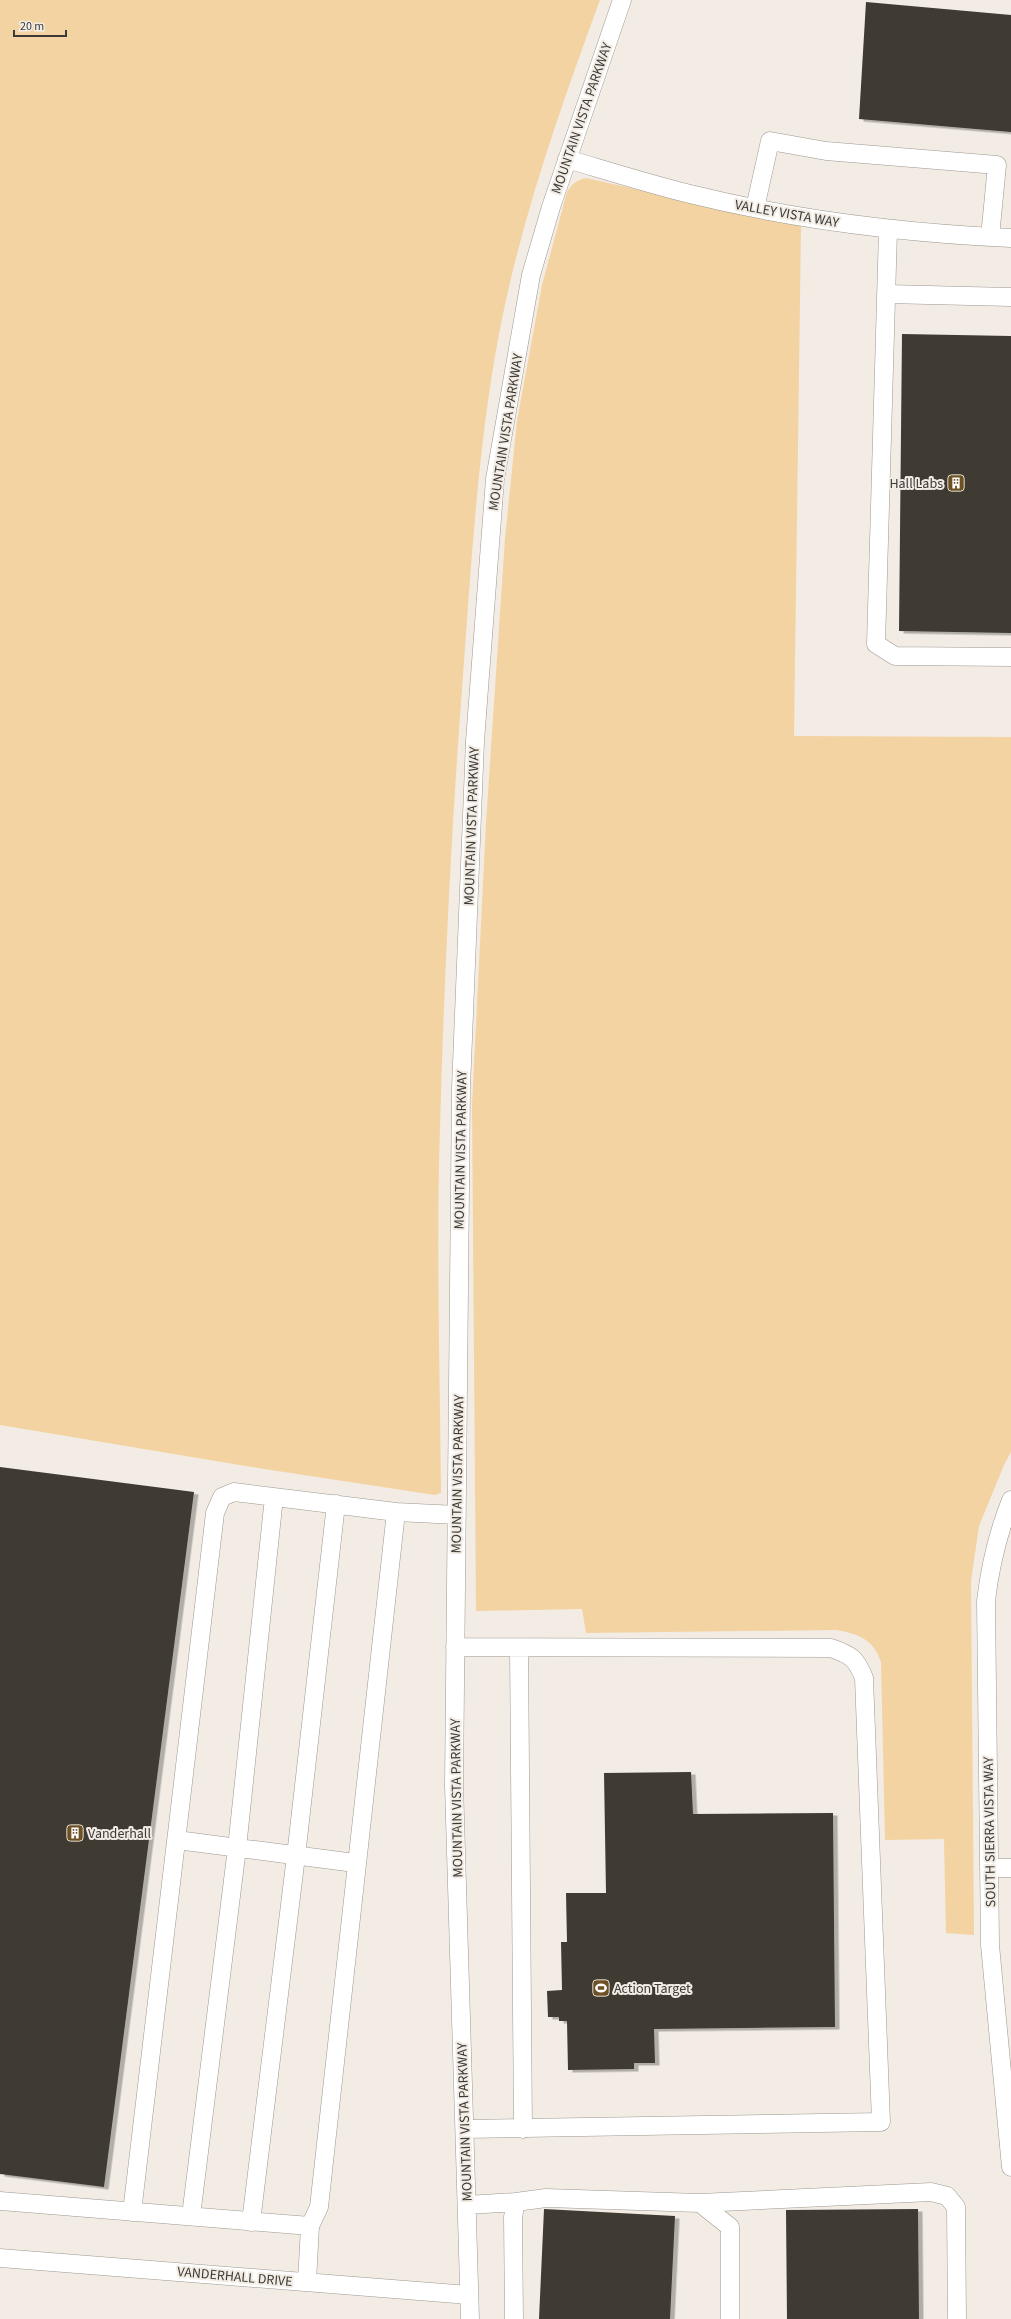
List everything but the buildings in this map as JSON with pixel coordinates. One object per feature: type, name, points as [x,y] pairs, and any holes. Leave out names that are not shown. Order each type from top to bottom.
[{"type":"street","name":"MOUNTAIN VISTA PARKWAY","points":[[470,2319],[454,1785],[461,1088],[475,741],[495,479],[531,275],[567,159],[622,0]]},
{"type":"street","points":[[755,208],[770,141],[826,151],[1004,165],[990,237]]},
{"type":"street","name":"VALLEY VISTA WAY","points":[[567,159],[690,194],[755,208],[888,230],[1011,238]]},
{"type":"street","points":[[888,230],[876,644],[895,656],[1011,658]]},
{"type":"street","points":[[886,294],[1011,297]]},
{"type":"street","points":[[132,2212],[215,1514],[222,1497],[234,1492],[396,1512],[457,1515]]},
{"type":"street","points":[[191,2216],[237,1848],[274,1497]]},
{"type":"street","name":"SOUTH SIERRA VISTA WAY","points":[[1011,1500],[1000,1527],[990,1569],[986,1601],[990,1945],[1011,2167]]},
{"type":"street","points":[[251,2222],[296,1856],[336,1504]]},
{"type":"street","points":[[307,2282],[310,2226],[319,2207],[355,1863],[396,1512]]},
{"type":"street","points":[[455,1647],[831,1648],[847,1654],[858,1663],[864,1678],[881,2122],[465,2129]]},
{"type":"street","points":[[519,1648],[523,2129]]},
{"type":"street","points":[[177,1840],[355,1863]]},
{"type":"street","points":[[989,1868],[1011,1868]]},
{"type":"street","points":[[467,2205],[516,2202],[546,2198],[700,2203],[931,2192],[947,2196],[956,2207],[957,2319]]},
{"type":"street","points":[[0,2201],[310,2226]]},
{"type":"street","points":[[514,2319],[514,2217],[516,2202]]},
{"type":"street","points":[[700,2203],[730,2227],[730,2319]]},
{"type":"street","name":"VANDERHALL DRIVE","points":[[0,2258],[469,2295]]},
{"type":"shaded area","points":[[0,0],[600,0],[556,123],[518,249],[491,378],[480,466],[458,744],[446,963],[438,1219],[441,1493],[435,1495],[264,1469],[0,1425]]},
{"type":"shaded area","points":[[586,178],[801,226],[794,736],[1011,737],[1011,1452],[1004,1465],[979,1526],[971,1581],[974,1935],[946,1933],[944,1839],[885,1840],[881,1662],[874,1648],[864,1639],[852,1633],[836,1630],[586,1633],[582,1609],[476,1611],[472,1105],[486,823],[505,538],[517,421],[542,285],[567,192],[575,183]]},
{"type":"place","name":"Hall Labs","points":[[956,483]]},
{"type":"place","name":"Vanderhall","points":[[75,1833]]},
{"type":"place","name":"Action Target","points":[[601,1988]]}]
